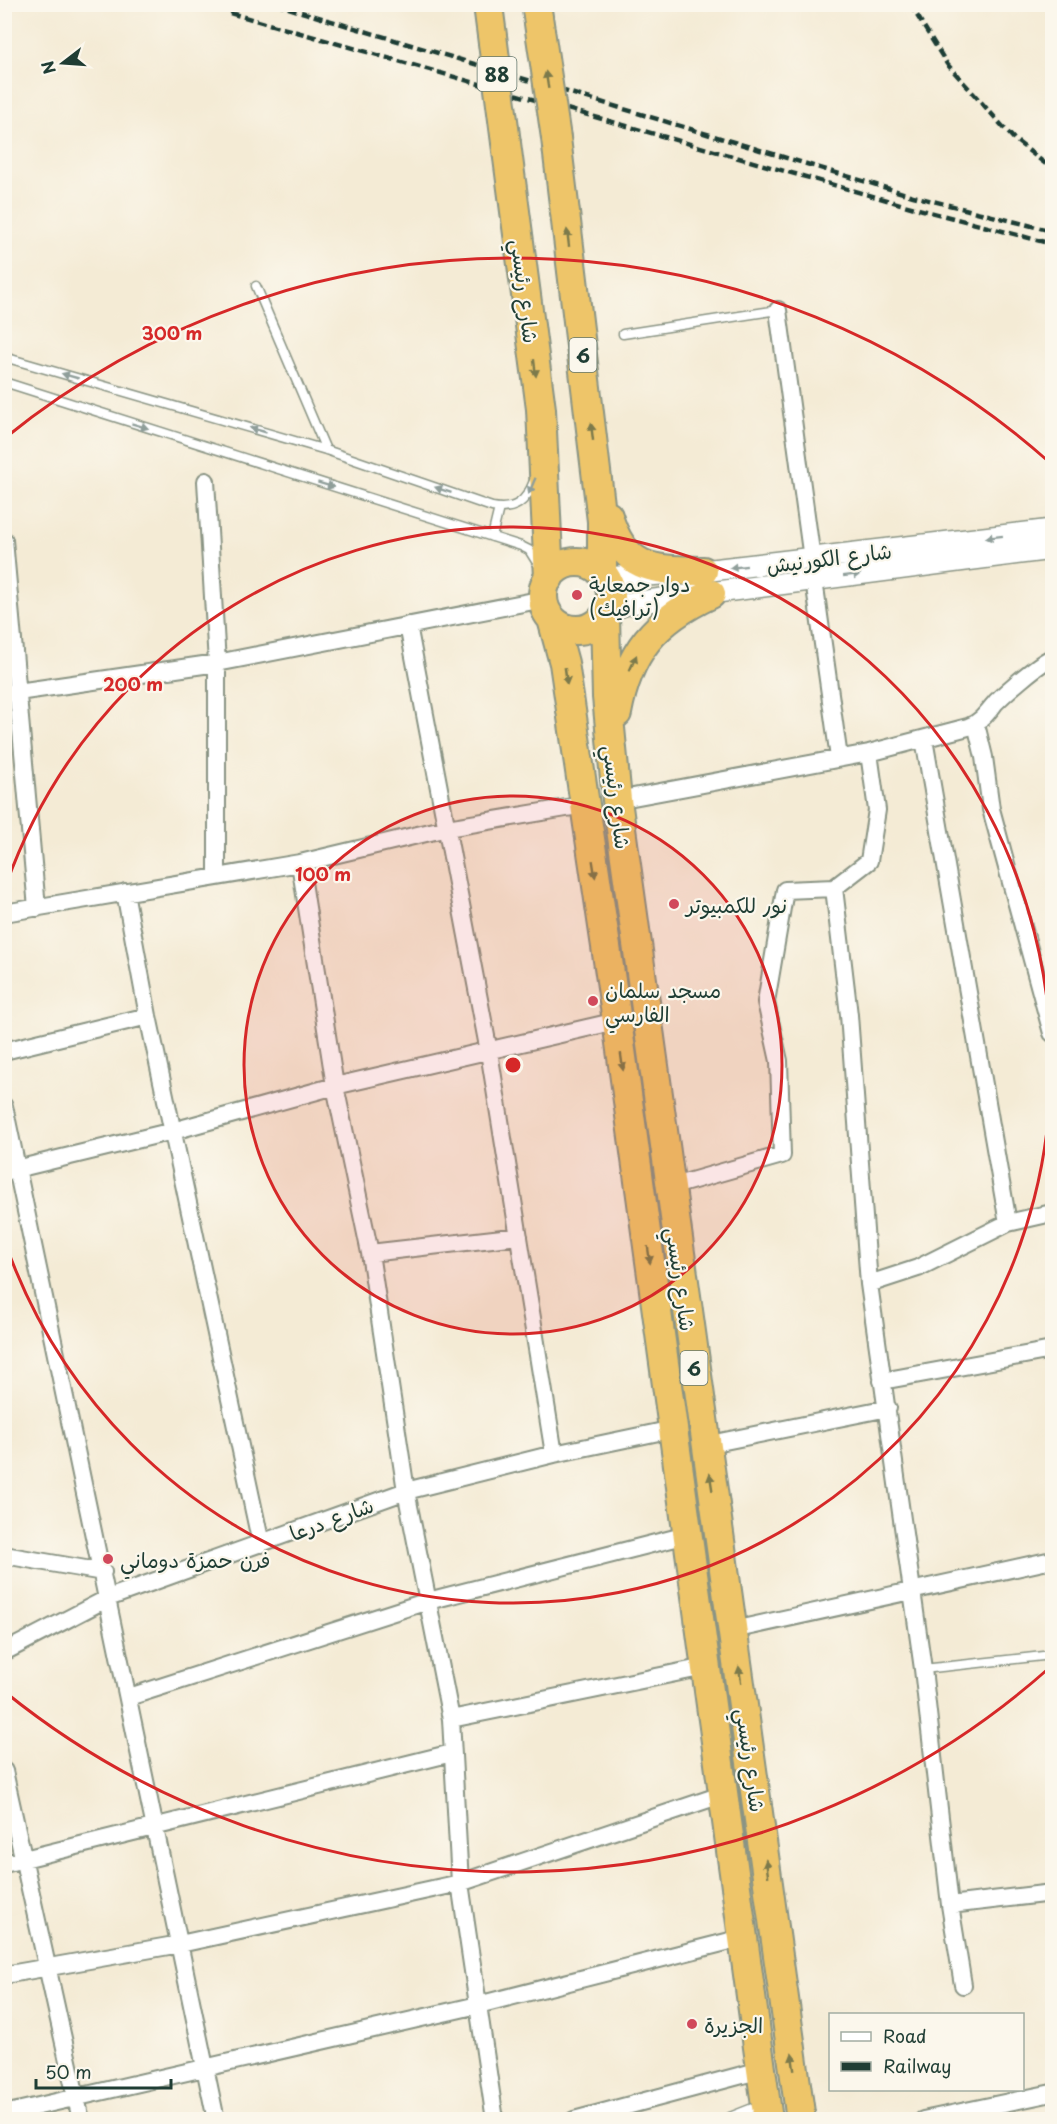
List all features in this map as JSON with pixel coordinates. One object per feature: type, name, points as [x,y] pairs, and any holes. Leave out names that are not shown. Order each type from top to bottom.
[{"type":"highway","name":"شارع رئيسي","points":[[488,5],[541,409],[548,595],[564,663],[617,1021],[767,2111]]},
{"type":"highway","name":"88","points":[[536,7],[556,138]]},
{"type":"highway","name":"6","points":[[556,138],[596,465],[602,521],[604,576]]},
{"type":"highway","points":[[596,465],[610,525],[624,551],[632,559],[650,568],[707,583]]},
{"type":"highway","points":[[577,563],[588,564],[604,576],[611,594],[607,613],[593,626],[577,630],[566,628],[548,595],[561,567],[577,563]]},
{"type":"highway","points":[[613,760],[621,690],[638,652],[662,624],[707,583]]},
{"type":"highway","name":"شارع رئيسي","points":[[607,613],[607,697],[617,800],[705,1445],[734,1633],[801,2120]]},
{"type":"highway","points":[[703,1654],[734,1633]]},
{"type":"street","points":[[778,310],[839,758]]},
{"type":"street","points":[[206,482],[218,663],[217,877]]},
{"type":"street","name":"شارع الكورنيش","points":[[607,613],[631,603],[707,583],[813,569],[1053,530]]},
{"type":"street","points":[[4,540],[11,693],[37,908]]},
{"type":"street","name":"شارع الكورنيش","points":[[813,569],[1053,549]]},
{"type":"street","name":"شارع الكورنيش","points":[[604,576],[707,583]]},
{"type":"street","points":[[11,693],[218,663],[548,595]]},
{"type":"street","points":[[408,625],[489,1052],[554,1454]]},
{"type":"street","points":[[617,800],[868,753],[976,724],[998,701],[1053,657]]},
{"type":"street","points":[[976,724],[984,757],[991,809],[1053,1033]]},
{"type":"street","points":[[924,739],[1008,1223]]},
{"type":"street","points":[[670,1187],[782,1155],[779,1061],[766,1002],[785,890],[834,888],[869,861],[877,810],[868,753]]},
{"type":"street","points":[[4,913],[300,863],[447,828],[584,805]]},
{"type":"street","points":[[300,863],[335,1086],[370,1253],[406,1491],[451,1719],[460,1883],[495,2120]]},
{"type":"street","points":[[834,888],[849,1015],[869,1284],[923,1669],[950,1905],[963,1985]]},
{"type":"street","points":[[125,892],[148,1016],[261,1544]]},
{"type":"street","points":[[4,1051],[148,1016]]},
{"type":"street","points":[[12,1170],[173,1131],[335,1086],[617,1021]]},
{"type":"street","points":[[4,1106],[12,1170],[103,1572],[216,2120]]},
{"type":"street","points":[[869,1284],[918,1268],[1008,1223],[1053,1213]]},
{"type":"street","points":[[370,1253],[519,1236]]},
{"type":"street","points":[[882,1381],[1053,1350]]},
{"type":"street","points":[[705,1445],[888,1408]]},
{"type":"street","name":"شارع درعا","points":[[4,1652],[108,1598],[406,1491],[554,1454],[674,1429]]},
{"type":"street","points":[[129,1697],[428,1601],[687,1535]]},
{"type":"street","points":[[4,1555],[103,1572]]},
{"type":"street","points":[[734,1633],[1053,1560]]},
{"type":"street","points":[[451,1719],[703,1654]]},
{"type":"street","points":[[4,1864],[452,1753]]},
{"type":"street","points":[[4,1771],[81,2120]]},
{"type":"street","points":[[4,1975],[180,1944],[460,1883],[724,1794]]},
{"type":"street","points":[[950,1905],[1053,1893]]},
{"type":"street","points":[[4,2114],[478,2005],[742,1938]]},
{"type":"street","points":[[574,2120],[761,2070]]},
{"type":"street","points":[[924,2120],[1053,2093]]},
{"type":"lane","points":[[256,286],[326,450]]},
{"type":"lane","points":[[623,334],[778,310]]},
{"type":"lane","points":[[4,357],[326,450],[499,508],[518,505],[525,500],[535,479],[543,444]]},
{"type":"lane","points":[[4,382],[529,550],[548,595]]},
{"type":"lane","points":[[492,537],[499,508]]},
{"type":"lane","points":[[923,1669],[1053,1655]]},
{"type":"lane","points":[[722,2120],[767,2111]]},
{"type":"railway","points":[[275,4],[913,196],[1052,231]]},
{"type":"railway","points":[[910,4],[947,64],[1014,139],[1052,169]]},
{"type":"railway","points":[[230,13],[911,207],[1052,244]]},
{"type":"place","name":"دوار جمعاية (ترافيك)","points":[[577,595]]},
{"type":"place","name":"نور للكمبيوتر","points":[[674,904]]},
{"type":"place","name":"مسجد سلمان الفارسي","points":[[593,1001]]},
{"type":"place","name":"فرن حمزة دوماني","points":[[108,1559]]},
{"type":"place","name":"الجزيرة","points":[[692,2024]]}]
